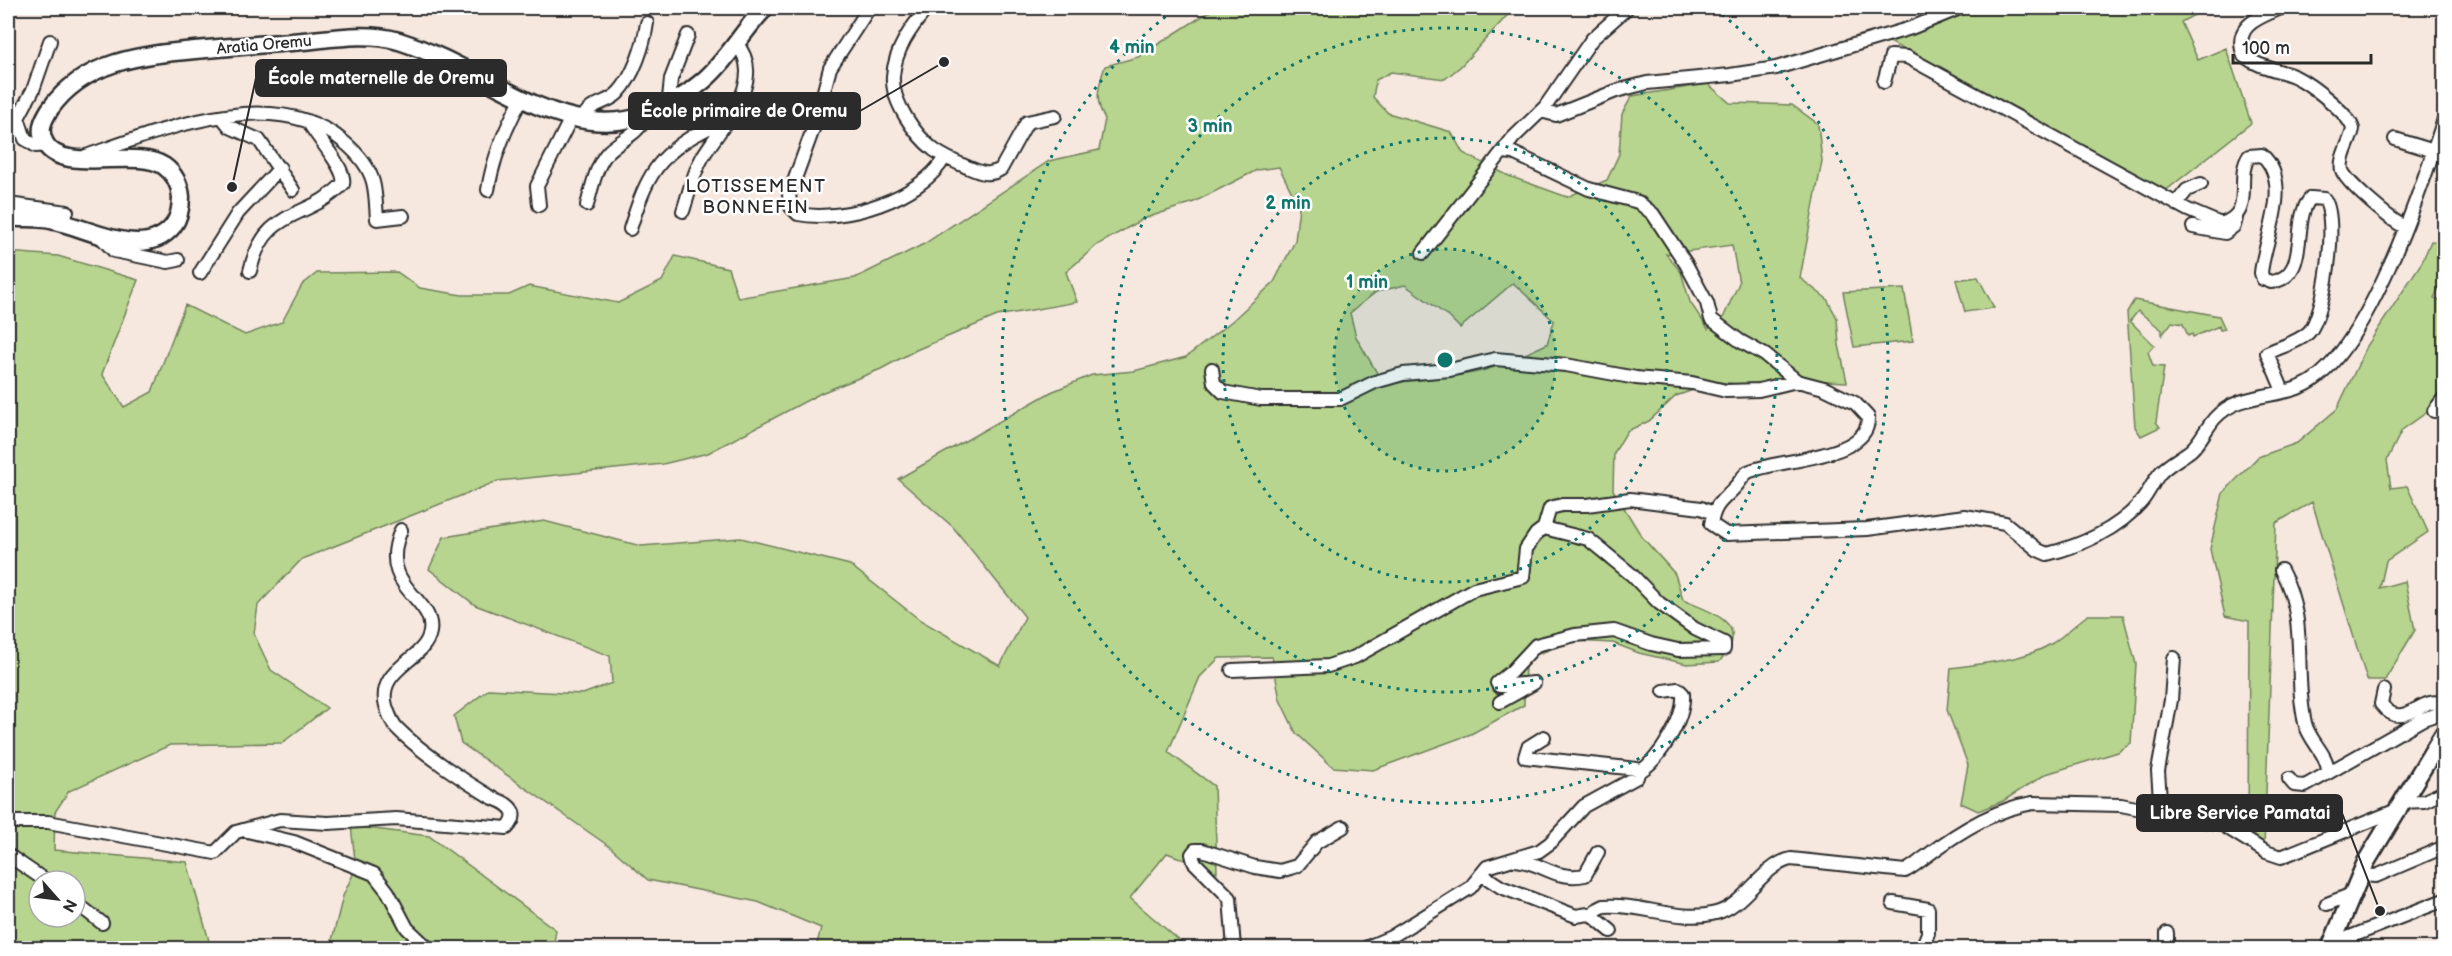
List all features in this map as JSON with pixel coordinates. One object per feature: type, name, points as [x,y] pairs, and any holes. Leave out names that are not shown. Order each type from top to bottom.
[{"type":"main road","name":"Aratia Oremu","points":[[46,145],[42,134],[43,120],[65,90],[109,63],[146,55],[191,50],[347,37],[385,38],[410,46],[522,98],[577,119],[615,122],[648,116],[668,108],[706,79],[765,8]]},
{"type":"main road","points":[[8,217],[49,219],[134,243],[159,238],[177,220],[181,196],[173,175],[152,160],[82,158],[53,153],[46,145]]},
{"type":"main road","points":[[2331,946],[2360,875],[2399,806],[2445,733]]},
{"type":"street","points":[[869,8],[830,68],[816,121],[789,191],[791,207],[798,214],[812,216],[856,211],[881,204],[921,183],[940,166],[945,158]]},
{"type":"street","points":[[927,8],[910,28],[900,46],[893,77],[894,92],[898,103],[925,141],[945,158],[986,174],[995,173],[1000,169],[1027,122],[1055,116]]},
{"type":"street","points":[[1423,253],[1503,152],[1564,83],[1592,39],[1627,8]]},
{"type":"street","points":[[1541,111],[1556,115],[1616,91],[1647,83],[1776,68],[1911,28],[1960,8]]},
{"type":"street","points":[[2281,8],[2250,22],[2243,36],[2244,56],[2258,65],[2300,79],[2348,118],[2353,129],[2342,162],[2342,170],[2383,213],[2405,227]]},
{"type":"street","points":[[539,205],[537,186],[577,119],[590,107],[617,94],[636,62],[645,38],[647,23]]},
{"type":"street","points":[[668,108],[671,79],[688,35]]},
{"type":"street","points":[[46,145],[36,146],[25,139],[18,118],[33,90],[50,41]]},
{"type":"street","points":[[683,211],[701,160],[738,102],[747,74],[743,51],[736,43]]},
{"type":"street","points":[[1884,82],[1892,56],[1907,57],[2176,204],[2221,224],[2231,221],[2237,215]]},
{"type":"street","points":[[488,190],[491,166],[509,122],[522,98]]},
{"type":"street","points":[[82,158],[188,123],[222,117],[269,114],[308,121],[329,129],[366,166],[373,182],[377,219],[403,216]]},
{"type":"street","name":"Aratia Oremu","points":[[587,205],[598,170],[608,153],[638,132],[648,116]]},
{"type":"street","points":[[222,117],[230,127],[259,140],[294,189]]},
{"type":"street","points":[[1503,152],[1513,153],[1596,192],[1638,202],[1653,214],[1686,264],[1707,303],[1711,319],[1797,381],[1824,388],[1855,403],[1868,417],[1867,428],[1861,436],[1836,452],[1750,471],[1722,497],[1713,513],[1711,524],[1726,534],[1867,529],[1947,517],[1980,517],[2013,526],[2037,550],[2047,554],[2108,531],[2141,502],[2162,471],[2190,451],[2216,417],[2257,395],[2304,385],[2317,377],[2353,335],[2367,313],[2405,227],[2445,119]]},
{"type":"street","points":[[250,271],[255,248],[276,225],[343,184],[342,170],[316,137],[308,121]]},
{"type":"street","points":[[630,230],[638,202],[658,162],[682,142],[716,123],[725,124]]},
{"type":"street","points":[[2395,139],[2434,151]]},
{"type":"street","points":[[2193,227],[2225,233],[2234,226],[2243,196],[2244,163],[2249,156],[2262,155],[2272,171],[2276,207],[2261,273],[2263,279],[2277,282],[2294,267],[2299,250],[2304,204],[2311,198],[2319,197],[2328,203],[2327,271],[2324,300],[2317,318],[2308,332],[2300,339],[2267,353],[2283,391]]},
{"type":"street","points":[[200,273],[238,213],[280,168]]},
{"type":"street","points":[[2176,204],[2187,190],[2200,184]]},
{"type":"street","points":[[8,204],[67,212]]},
{"type":"street","points":[[95,231],[114,251],[168,262],[178,260]]},
{"type":"street","points":[[1212,369],[1214,382],[1223,392],[1261,399],[1340,399],[1375,382],[1403,374],[1450,370],[1495,359],[1566,365],[1636,378],[1692,383],[1726,392],[1759,390],[1797,381]]},
{"type":"street","points":[[2434,411],[2445,398]]},
{"type":"street","points":[[1232,670],[1328,666],[1355,657],[1474,589],[1523,577],[1526,549],[1536,534],[1544,528],[1551,508],[1562,505],[1587,506],[1630,499],[1701,508],[1713,513]]},
{"type":"street","points":[[1500,702],[1534,683],[1499,686],[1497,683],[1511,672],[1536,645],[1575,634],[1614,631],[1651,644],[1678,650],[1724,649],[1724,643],[1695,629],[1659,603],[1632,575],[1588,539],[1544,528]]},
{"type":"street","points":[[8,822],[48,822],[215,853],[236,832],[280,820],[328,823],[396,819],[507,828],[512,822],[513,811],[505,803],[491,797],[443,765],[399,731],[391,721],[384,698],[387,684],[402,664],[422,646],[430,633],[428,617],[395,569],[394,555],[401,530]]},
{"type":"street","points":[[2282,570],[2299,622],[2302,704],[2306,726],[2328,764],[2328,772]]},
{"type":"street","points":[[2161,813],[2158,771],[2172,700],[2174,658]]},
{"type":"street","points":[[1514,860],[1539,851],[1550,843],[1584,806],[1637,777],[1638,772],[1653,763],[1668,740],[1684,703],[1683,694],[1678,689],[1664,691]]},
{"type":"street","points":[[2384,690],[2381,704],[2388,713],[2400,715],[2425,705],[2439,702],[2445,704]]},
{"type":"street","points":[[2289,779],[2294,785],[2305,786],[2423,719],[2445,712]]},
{"type":"street","points":[[1544,737],[1528,747],[1524,753],[1526,757],[1637,769],[1638,772]]},
{"type":"street","points":[[1481,874],[1501,887],[1576,916],[1595,913],[1604,906],[1613,905],[1673,914],[1717,913],[1738,899],[1780,861],[1791,859],[1905,871],[2004,809],[2033,803],[2121,805],[2221,824],[2266,852],[2281,857],[2399,806],[2424,801],[2445,792]]},
{"type":"street","points":[[1234,948],[1230,898],[1194,862],[1192,854],[1195,850],[1280,872],[1297,866],[1317,842],[1342,827]]},
{"type":"street","points":[[243,830],[294,842],[374,874],[388,892],[407,928],[425,946]]},
{"type":"street","points":[[2360,875],[2376,876],[2445,848]]},
{"type":"street","points":[[1365,948],[1391,937],[1450,902],[1470,888],[1495,862],[1527,861],[1553,874],[1576,877],[1585,875],[1598,852]]},
{"type":"street","points":[[8,855],[28,869]]},
{"type":"street","points":[[2327,904],[2352,894]]},
{"type":"street","points":[[2331,946],[2445,900]]},
{"type":"street","points":[[1893,903],[1928,909],[1928,933],[1922,948]]},
{"type":"street","points":[[87,911],[102,922]]},
{"type":"street","points":[[1595,913],[1593,916],[1611,931]]},
{"type":"street","points":[[2167,933],[2167,948]]},
{"type":"green space","points":[[1215,8],[1369,8],[1373,14],[1420,8],[1514,8],[1461,66],[1445,79],[1391,72],[1376,80],[1373,97],[1388,113],[1451,132],[1463,153],[1509,176],[1567,197],[1607,180],[1619,154],[1622,114],[1632,96],[1708,84],[1730,103],[1792,105],[1818,124],[1822,161],[1800,278],[1827,299],[1837,318],[1839,345],[1847,382],[1784,379],[1749,385],[1716,382],[1676,396],[1649,421],[1627,431],[1614,453],[1613,490],[1642,537],[1675,574],[1683,600],[1717,615],[1731,629],[1732,638],[1729,649],[1719,662],[1687,664],[1639,653],[1613,643],[1572,641],[1525,659],[1524,705],[1471,734],[1373,770],[1333,767],[1296,733],[1280,700],[1272,657],[1219,658],[1200,677],[1168,752],[1214,786],[1217,872],[1167,853],[1130,898],[1188,948],[816,948],[821,928],[758,902],[648,880],[610,847],[461,743],[454,716],[489,689],[583,694],[612,683],[610,656],[475,605],[429,569],[444,537],[544,521],[641,546],[741,538],[850,565],[920,620],[1000,666],[1025,617],[953,527],[898,479],[1051,392],[1092,375],[1134,371],[1186,357],[1232,321],[1274,282],[1295,241],[1299,207],[1279,167],[1257,170],[1194,202],[1143,219],[1097,245],[1066,272],[1077,302],[997,316],[916,350],[881,369],[821,393],[708,453],[663,464],[498,481],[302,559],[258,605],[254,634],[271,670],[327,708],[282,743],[170,745],[69,791],[55,812],[54,850],[187,862],[211,948],[8,948],[8,252],[58,256],[138,280],[102,374],[124,407],[152,392],[185,305],[245,335],[282,322],[302,285],[317,273],[397,272],[420,288],[462,295],[509,295],[529,286],[618,303],[662,281],[675,256],[728,268],[738,298],[855,278],[924,244],[1049,161],[1099,150],[1105,119],[1099,106],[1098,93],[1105,66],[1138,57]],"holes":[[[1732,245],[1739,283],[1723,318],[1708,329],[1690,302],[1681,272],[1666,254]],[[1513,283],[1554,321],[1547,344],[1498,366],[1470,374],[1384,385],[1356,337],[1350,313],[1376,292],[1405,285],[1449,317],[1460,328]]]},
{"type":"green space","points":[[1976,8],[2207,8],[2181,22],[2198,60],[2226,48],[2251,123],[2165,191],[1884,39]]},
{"type":"green space","points":[[2431,241],[2444,243],[2444,278],[2434,298],[2444,304],[2444,400],[2402,430],[2387,460],[2391,488],[2407,486],[2428,532],[2386,561],[2380,588],[2405,581],[2415,630],[2385,680],[2367,680],[2312,502],[2276,523],[2264,847],[2248,836],[2249,621],[2225,616],[2210,549],[2223,493],[2258,457],[2297,443],[2337,409],[2367,346],[2422,262]]},
{"type":"green space","points":[[1978,277],[1994,308],[1965,312],[1956,280]]},
{"type":"green space","points":[[1904,289],[1913,341],[1854,347],[1843,292]]},
{"type":"green space","points":[[2134,300],[2219,316],[2225,329],[2220,330],[2219,326],[2193,337],[2192,334],[2188,336],[2183,324],[2172,322],[2162,335],[2162,330],[2138,311],[2130,321],[2154,345],[2148,352],[2153,366],[2164,367],[2156,422],[2160,427],[2141,436],[2135,427],[2127,312]]},
{"type":"green space","points":[[2088,615],[2123,615],[2136,664],[2131,743],[2118,752],[2046,774],[2003,801],[1978,811],[1961,803],[1968,765],[1947,710],[1951,668],[2003,660],[2040,650],[2056,641]]},
{"type":"green space","points":[[351,826],[429,836],[556,930],[553,948],[445,948],[417,933],[398,948],[330,948],[343,896],[356,868]]},
{"type":"place","name":"École primaire de Oremu","points":[[944,62]]},
{"type":"place","name":"École maternelle de Oremu","points":[[232,187]]},
{"type":"place","name":"Libre Service Pamatai","points":[[2380,911]]},
{"type":"district","name":"LOTISSEMENT BONNEFIN","points":[[756,196]]}]
